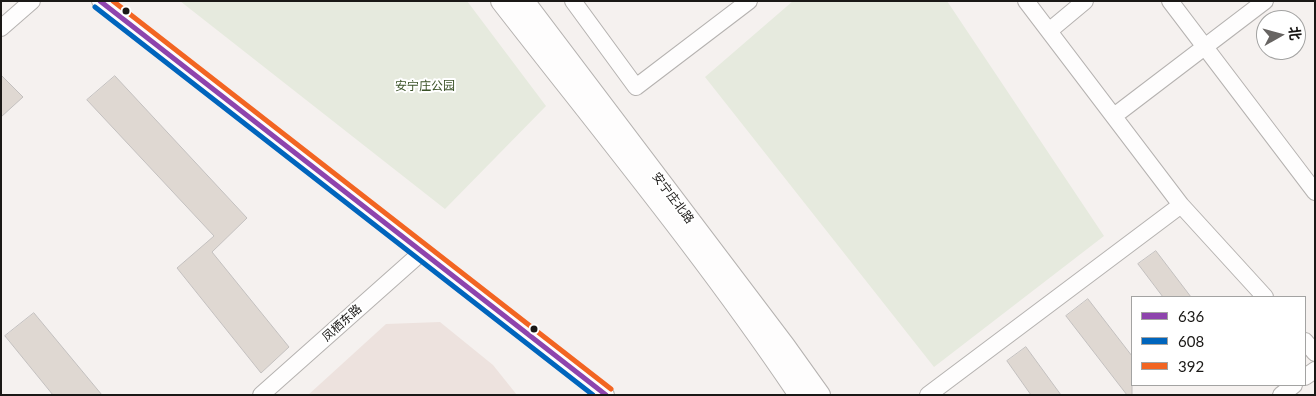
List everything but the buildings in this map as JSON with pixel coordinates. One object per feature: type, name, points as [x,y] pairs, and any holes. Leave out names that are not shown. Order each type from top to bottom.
[{"type":"main road","name":"安宁庄北路","points":[[501,1],[694,249],[771,354],[805,392]]},
{"type":"main road","name":"安宁庄北路","points":[[524,1],[785,346],[805,392]]},
{"type":"street","points":[[1,28],[32,1]]},
{"type":"street","points":[[100,1],[606,395]]},
{"type":"street","points":[[574,1],[636,87],[749,1]]},
{"type":"street","points":[[1026,1],[1181,204],[1264,296]]},
{"type":"street","points":[[1049,31],[1085,1]]},
{"type":"street","points":[[1170,1],[1315,192]]},
{"type":"street","points":[[1114,116],[1265,1]]},
{"type":"street","points":[[928,395],[1181,204]]},
{"type":"street","name":"凤栖东路","points":[[261,395],[422,252]]},
{"type":"street","points":[[1306,342],[1315,352]]},
{"type":"street","points":[[1281,395],[1293,386]]},
{"type":"shaded area","points":[[440,322],[493,365],[517,395],[308,395],[386,324]]},
{"type":"green space","name":"安宁庄公园","points":[[180,1],[467,1],[546,106],[445,209]]},
{"type":"green space","points":[[793,1],[947,1],[1104,236],[934,367],[705,77]]},
{"type":"transit line","name":"636","points":[[100,1],[606,395]]},
{"type":"transit line","name":"392","points":[[113,1],[611,389]]},
{"type":"transit line","name":"608","points":[[95,7],[593,395]]}]
